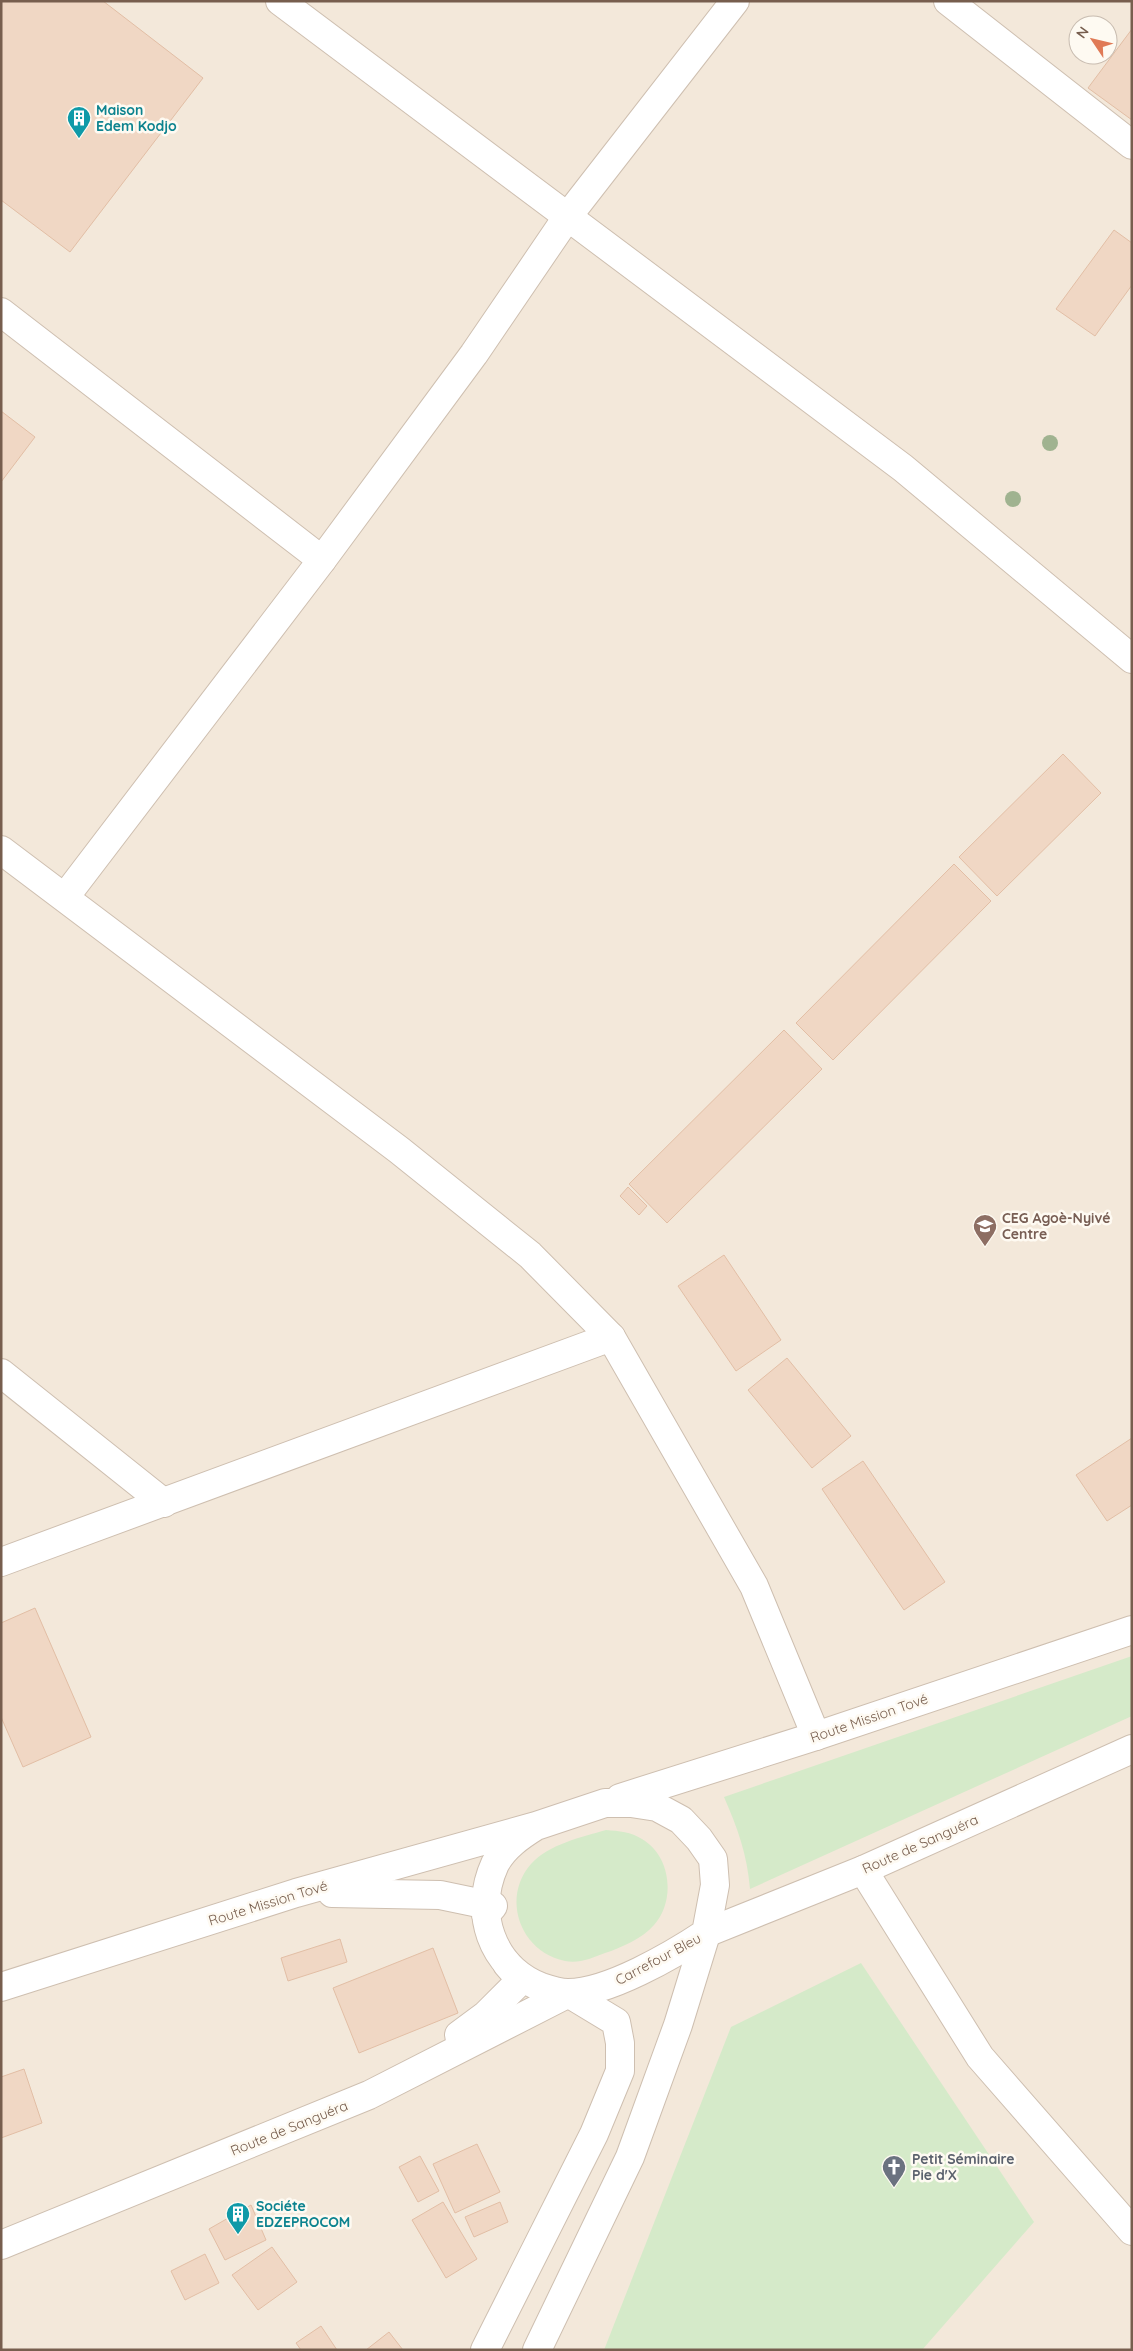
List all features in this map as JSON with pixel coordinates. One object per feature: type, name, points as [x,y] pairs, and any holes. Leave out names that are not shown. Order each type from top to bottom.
[{"type":"street","points":[[280,1],[903,468],[1132,659]]},
{"type":"street","points":[[65,897],[322,560],[474,354],[568,216],[734,1]]},
{"type":"street","points":[[948,1],[1132,145]]},
{"type":"street","points":[[1,312],[322,560]]},
{"type":"street","points":[[1,850],[399,1150],[530,1255],[611,1337],[754,1586],[816,1736]]},
{"type":"street","points":[[1,1562],[611,1337]]},
{"type":"street","points":[[1,1373],[164,1503]]},
{"type":"street","name":"Route Mission Tové","points":[[605,1803],[816,1736],[1132,1630]]},
{"type":"street","name":"Route de Sanguéra","points":[[706,1934],[863,1870],[1132,1749]]},
{"type":"street","name":"Carrefour Bleu","points":[[605,1803],[631,1803],[657,1807],[681,1820],[699,1839],[713,1859],[714,1868],[715,1885],[706,1934],[673,1954],[608,1986],[568,1993],[554,1992],[528,1982],[506,1963],[492,1941],[485,1915],[486,1888],[496,1863],[513,1841],[536,1826],[605,1803]]},
{"type":"street","name":"Route Mission Tové","points":[[1,1987],[296,1893],[536,1826]]},
{"type":"street","points":[[863,1870],[980,2057],[1132,2231]]},
{"type":"street","points":[[296,1893],[393,1892],[440,1894],[493,1906],[485,1915]]},
{"type":"street","points":[[537,2350],[630,2157],[678,2025],[706,1934]]},
{"type":"street","points":[[369,2095],[455,2039],[505,1997],[522,1980],[506,1963]]},
{"type":"street","points":[[485,2350],[594,2134],[620,2071],[620,2043],[616,2022],[568,1993]]},
{"type":"street","name":"Route de Sanguéra","points":[[1,2246],[369,2095],[568,1993]]},
{"type":"shaded area","points":[[1,1],[1132,1],[1132,2350],[1,2350]]},
{"type":"green space","points":[[1132,1656],[1132,1716],[750,1889],[747,1864],[741,1842],[724,1797]]},
{"type":"green space","points":[[606,1830],[634,1835],[652,1847],[659,1856],[664,1867],[668,1891],[661,1915],[649,1930],[638,1938],[595,1957],[570,1962],[549,1956],[536,1947],[520,1922],[517,1892],[522,1878],[531,1864],[547,1851],[566,1842]]},
{"type":"green space","points":[[861,1963],[1034,2222],[922,2350],[604,2350],[731,2027]]},
{"type":"building","name":"Maison Edem Kodjo","points":[[1,1],[103,1],[203,78],[70,252],[1,200]]},
{"type":"building","points":[[1132,29],[1132,120],[1088,88],[1105,65],[1118,65],[1118,48]]},
{"type":"building","points":[[1114,230],[1132,243],[1132,285],[1095,336],[1056,309]]},
{"type":"building","points":[[1,411],[35,437],[1,482]]},
{"type":"building","points":[[1063,754],[1101,793],[997,896],[959,857]]},
{"type":"building","points":[[954,864],[991,901],[833,1060],[796,1023]]},
{"type":"building","points":[[784,1030],[822,1069],[667,1223],[629,1184]]},
{"type":"building","points":[[628,1187],[647,1206],[639,1215],[620,1196]]},
{"type":"building","points":[[724,1255],[781,1340],[736,1371],[678,1286]]},
{"type":"building","points":[[787,1358],[851,1436],[812,1468],[748,1390]]},
{"type":"building","points":[[1132,1438],[1132,1505],[1107,1521],[1076,1475]]},
{"type":"building","points":[[863,1461],[945,1582],[904,1610],[822,1489]]},
{"type":"building","points":[[35,1608],[91,1737],[23,1767],[1,1717],[1,1623]]},
{"type":"building","points":[[340,1939],[347,1962],[288,1981],[281,1958]]},
{"type":"building","points":[[433,1948],[458,2013],[359,2053],[333,1988]]},
{"type":"building","points":[[24,2069],[42,2123],[1,2138],[1,2077]]},
{"type":"building","points":[[477,2144],[500,2192],[455,2213],[433,2164]]},
{"type":"building","points":[[420,2156],[439,2191],[418,2202],[399,2167]]},
{"type":"building","points":[[443,2202],[477,2259],[446,2278],[412,2220]]},
{"type":"building","points":[[500,2202],[508,2222],[474,2237],[465,2217]]},
{"type":"building","name":"Sociéte EDZEPROCOM","points":[[251,2205],[266,2240],[225,2260],[209,2229]]},
{"type":"building","points":[[272,2247],[297,2282],[258,2310],[232,2275]]},
{"type":"building","points":[[205,2254],[219,2283],[185,2300],[171,2271]]},
{"type":"building","points":[[321,2326],[337,2350],[301,2350],[296,2343]]},
{"type":"building","points":[[389,2332],[403,2350],[366,2350]]},
{"type":"place","name":"Maison Edem Kodjo","points":[[79,139]]},
{"type":"place","name":"CEG Agoè-Nyivé Centre","points":[[985,1247]]},
{"type":"place","name":"Petit Séminaire Pie d'X","points":[[894,2188]]},
{"type":"place","name":"Sociéte EDZEPROCOM","points":[[238,2235]]}]
